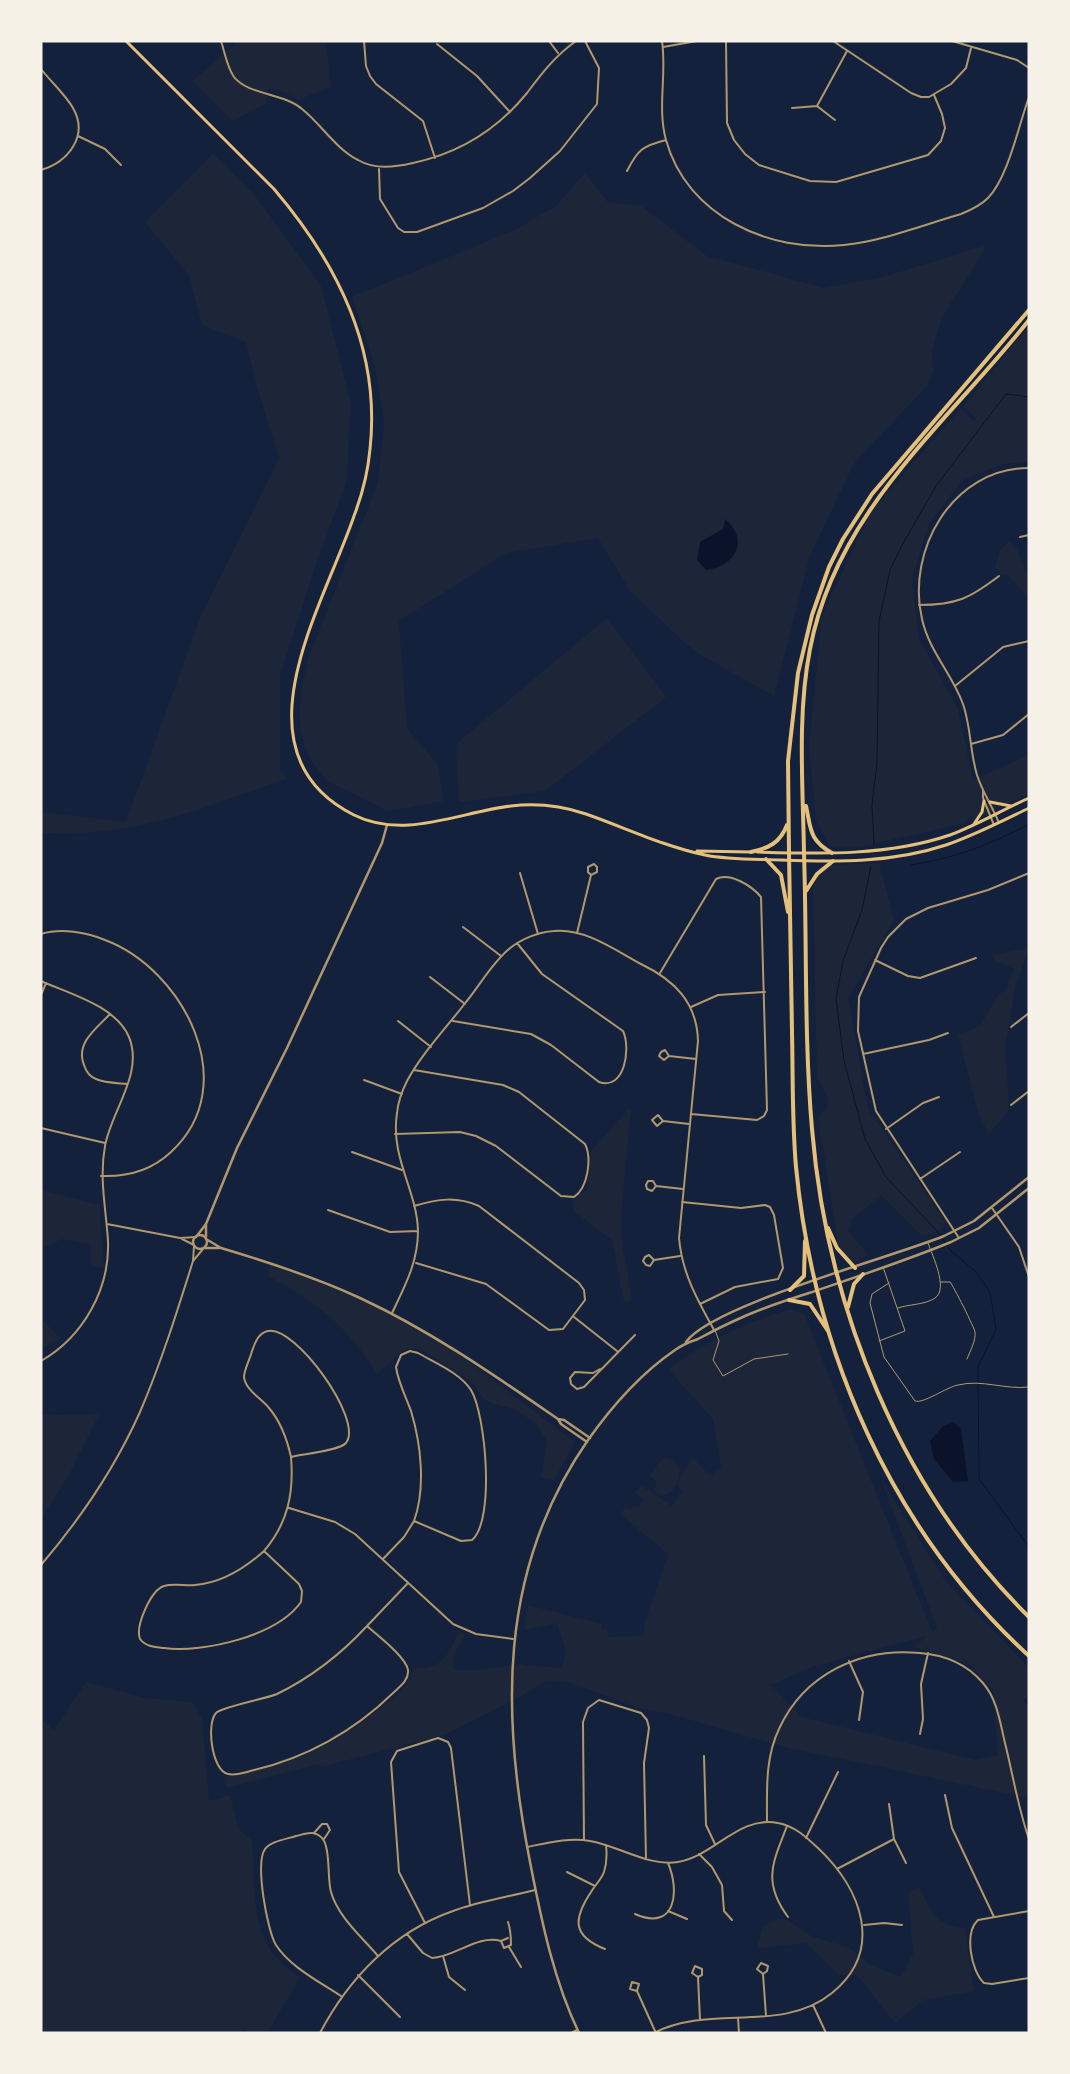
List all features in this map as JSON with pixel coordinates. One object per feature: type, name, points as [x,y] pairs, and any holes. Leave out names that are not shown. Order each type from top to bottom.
[{"type":"highway","points":[[1029,310],[878,487],[859,513],[835,553],[812,615],[798,673],[788,761],[796,1164],[806,1239],[829,1332],[847,1386],[870,1442],[908,1512],[942,1562],[974,1602],[1029,1656]]},
{"type":"highway","points":[[1029,320],[880,494],[839,560],[818,616],[807,666],[803,730],[809,1075],[815,1162],[837,1273],[847,1310],[866,1363],[896,1430],[951,1524],[997,1583],[1029,1617]]},
{"type":"highway","points":[[804,798],[813,838],[820,846],[832,853]]},
{"type":"highway","points":[[751,852],[775,844],[788,821]]},
{"type":"highway","points":[[766,859],[774,866],[782,878],[790,922]]},
{"type":"highway","points":[[805,893],[817,874],[832,862]]},
{"type":"highway","points":[[826,1224],[837,1248],[855,1268]]},
{"type":"highway","points":[[790,1290],[804,1276],[806,1239]]},
{"type":"highway","points":[[847,1310],[854,1284],[863,1274]]},
{"type":"highway","points":[[789,1300],[810,1304],[829,1332]]},
{"type":"main road","points":[[126,41],[274,190],[294,214],[339,282],[355,317],[363,345],[370,387],[370,448],[364,483],[354,519],[301,650],[294,681],[292,727],[295,743],[303,765],[313,782],[327,796],[356,816],[387,825],[415,825],[508,806],[542,805],[574,810],[650,840],[710,856],[832,862],[874,860],[913,854],[950,844],[1029,808]]},
{"type":"main road","points":[[689,851],[832,853],[902,847],[944,837],[996,815],[1029,798]]},
{"type":"main road","points":[[972,826],[979,819],[984,801]]},
{"type":"main road","points":[[990,802],[1012,806]]},
{"type":"street","points":[[221,41],[231,70],[240,82],[294,103],[355,159],[379,167],[408,164],[436,158],[454,152],[471,143],[498,124],[559,54],[576,41]]},
{"type":"street","points":[[364,41],[366,66],[370,76],[423,122],[436,158]]},
{"type":"street","points":[[549,41],[559,54]]},
{"type":"street","points":[[379,167],[380,199],[398,228],[404,232],[417,232],[482,208],[513,191],[545,166],[560,151],[597,104],[599,68],[585,41]]},
{"type":"street","points":[[662,41],[662,113],[666,140],[684,181],[700,200],[726,220],[752,232],[791,243],[824,246],[869,241],[961,214],[982,203],[1000,180],[1029,97]]},
{"type":"street","points":[[663,47],[697,41]]},
{"type":"street","points":[[726,41],[727,123],[734,140],[745,154],[759,165],[810,181],[836,182],[928,155],[941,141],[944,128],[942,114],[934,95]]},
{"type":"street","points":[[833,41],[921,98],[934,95],[963,74],[971,48]]},
{"type":"street","points":[[952,41],[1017,60],[1029,68]]},
{"type":"street","points":[[437,44],[477,76],[510,112]]},
{"type":"street","points":[[817,106],[847,51]]},
{"type":"street","points":[[41,69],[42,73],[74,110],[78,136],[74,145],[61,161],[41,170]]},
{"type":"street","points":[[792,108],[817,106],[835,120]]},
{"type":"street","points":[[78,136],[105,149],[121,165]]},
{"type":"street","points":[[627,171],[638,152],[649,145],[666,140]]},
{"type":"street","points":[[999,823],[977,775],[963,705],[955,686],[929,641],[919,605],[919,581],[924,550],[937,523],[950,505],[973,485],[987,477],[1008,470],[1029,468]]},
{"type":"street","points":[[1020,538],[1029,535]]},
{"type":"street","points":[[919,605],[944,605],[965,600],[999,576]]},
{"type":"street","points":[[955,686],[1003,647],[1029,641]]},
{"type":"street","points":[[971,744],[1003,735],[1029,714]]},
{"type":"street","points":[[983,790],[984,801],[994,825]]},
{"type":"street","points":[[194,1261],[196,1237],[206,1224],[236,1148],[287,1048],[382,843],[387,825]]},
{"type":"street","points":[[577,933],[591,875],[588,872],[588,867],[594,864],[597,867],[597,872],[591,875]]},
{"type":"street","points":[[520,873],[538,934]]},
{"type":"street","points":[[960,1238],[886,1129],[872,1101],[857,1008],[862,987],[875,960],[896,927],[916,913],[988,890],[1029,873]]},
{"type":"street","points":[[660,973],[712,884],[720,877],[731,877],[757,892],[761,897],[769,1105],[765,1115],[757,1120],[690,1114]]},
{"type":"street","points":[[463,927],[501,956]]},
{"type":"street","points":[[392,1313],[414,1263],[418,1231],[414,1206],[402,1170],[395,1134],[402,1094],[414,1070],[501,956],[517,943],[538,934],[557,930],[577,933],[660,973],[677,987],[691,1007],[698,1035],[679,1238],[680,1256],[687,1280],[714,1330]]},
{"type":"street","points":[[41,934],[49,931],[66,931],[95,936],[124,948],[158,973],[188,1015],[197,1041],[201,1059],[202,1095],[189,1130],[174,1149],[153,1165],[127,1174],[101,1176]]},
{"type":"street","points":[[452,1020],[531,1034],[551,1045],[599,1082],[607,1084],[617,1080],[623,1069],[626,1039],[623,1031],[542,974],[517,943]]},
{"type":"street","points":[[875,960],[908,976],[920,978],[976,958]]},
{"type":"street","points":[[430,977],[465,1004]]},
{"type":"street","points":[[41,981],[110,1014],[126,1031],[132,1050],[132,1069],[105,1143],[101,1176],[107,1224],[108,1249],[105,1273],[95,1303],[80,1327],[68,1341],[41,1361]]},
{"type":"street","points":[[41,995],[46,983]]},
{"type":"street","points":[[691,1007],[718,995],[765,992]]},
{"type":"street","points":[[1011,1026],[1029,1013]]},
{"type":"street","points":[[110,1014],[86,1040],[82,1049],[82,1060],[87,1073],[92,1077],[127,1084]]},
{"type":"street","points":[[398,1021],[432,1047]]},
{"type":"street","points":[[863,1054],[929,1040],[948,1033]]},
{"type":"street","points":[[669,1056],[665,1050],[660,1054],[660,1058],[664,1060],[669,1056],[696,1059]]},
{"type":"street","points":[[395,1134],[460,1132],[476,1136],[496,1146],[561,1196],[574,1197],[584,1187],[588,1153],[585,1144],[519,1092],[493,1082],[414,1070]]},
{"type":"street","points":[[364,1080],[402,1094]]},
{"type":"street","points":[[1011,1105],[1029,1090]]},
{"type":"street","points":[[886,1129],[923,1103],[939,1098]]},
{"type":"street","points":[[663,1121],[657,1126],[652,1120],[658,1115],[663,1121],[690,1124]]},
{"type":"street","points":[[41,1128],[105,1143]]},
{"type":"street","points":[[352,1152],[402,1170]]},
{"type":"street","points":[[920,1179],[960,1152]]},
{"type":"street","points":[[685,1343],[692,1335],[711,1323],[746,1307],[955,1231],[992,1208],[1029,1177]]},
{"type":"street","points":[[650,1181],[655,1182],[656,1186],[652,1191],[647,1189],[646,1185],[650,1181]]},
{"type":"street","points":[[656,1186],[683,1189]]},
{"type":"street","points":[[571,2033],[578,2031],[556,1971],[535,1890],[527,1847],[517,1783],[511,1684],[513,1639],[530,1559],[548,1510],[569,1470],[587,1442],[622,1397],[658,1362],[685,1343],[747,1314],[949,1243],[997,1215],[1029,1188]]},
{"type":"street","points":[[414,1206],[441,1199],[458,1199],[479,1206],[582,1286],[585,1300],[574,1317],[563,1329],[549,1330],[486,1284],[414,1263]]},
{"type":"street","points":[[682,1202],[741,1208],[765,1205],[770,1207],[774,1215],[783,1268],[782,1276],[775,1281],[735,1287],[700,1304]]},
{"type":"street","points":[[992,1208],[1019,1247],[1029,1277]]},
{"type":"street","points":[[328,1210],[390,1232],[418,1231]]},
{"type":"street","points":[[107,1224],[180,1238],[201,1236],[221,1248]]},
{"type":"street","points":[[41,1565],[86,1509],[124,1444],[145,1401],[194,1261],[207,1244],[206,1224]]},
{"type":"street","points":[[180,1238],[198,1249],[221,1248],[318,1279],[392,1313],[458,1351],[558,1419],[561,1424],[587,1442]]},
{"type":"street","points":[[654,1260],[649,1255],[644,1257],[643,1261],[646,1265],[650,1266],[654,1260],[680,1256]]},
{"type":"street","points":[[574,1317],[618,1351]]},
{"type":"street","points":[[264,1551],[299,1584],[302,1591],[302,1598],[298,1606],[281,1619],[246,1638],[209,1647],[170,1649],[149,1646],[140,1639],[140,1622],[159,1589],[168,1585],[194,1585],[217,1581],[238,1571],[264,1551],[275,1537],[289,1508],[292,1489],[291,1457],[278,1422],[245,1381],[245,1372],[257,1339],[269,1330],[280,1333],[313,1362],[334,1392],[349,1427],[348,1439],[341,1447],[291,1457]]},
{"type":"street","points":[[600,1369],[593,1373],[575,1372],[570,1378],[571,1384],[577,1389],[584,1387],[635,1335]]},
{"type":"street","points":[[383,1559],[404,1537],[414,1521],[420,1486],[419,1455],[411,1414],[396,1368],[401,1355],[410,1351],[418,1352],[460,1378],[471,1390],[481,1425],[485,1471],[481,1528],[472,1540],[461,1541],[414,1521]]},
{"type":"street","points":[[558,1419],[564,1420],[590,1438]]},
{"type":"street","points":[[289,1508],[345,1527],[383,1559],[448,1620],[464,1630],[482,1635],[513,1639]]},
{"type":"street","points":[[367,1626],[406,1663],[408,1672],[404,1683],[366,1716],[314,1749],[280,1762],[245,1772],[229,1774],[220,1770],[214,1760],[211,1727],[216,1714],[222,1709],[266,1698],[300,1682],[340,1653],[408,1583]]},
{"type":"street","points":[[767,1822],[769,1761],[779,1728],[794,1703],[805,1690],[830,1671],[871,1655],[895,1652],[928,1653],[948,1658],[963,1665],[988,1690],[998,1714],[1029,1839]]},
{"type":"street","points":[[920,1734],[923,1719],[920,1684],[928,1653]]},
{"type":"street","points":[[849,1662],[863,1692],[859,1720]]},
{"type":"street","points":[[584,1840],[583,1722],[588,1708],[599,1700],[641,1713],[649,1724],[644,1763],[646,1858]]},
{"type":"street","points":[[425,1924],[404,1884],[397,1862],[391,1762],[397,1751],[438,1738],[448,1742],[451,1748],[470,1905]]},
{"type":"street","points":[[704,1756],[706,1825],[715,1844]]},
{"type":"street","points":[[806,1838],[838,1772]]},
{"type":"street","points":[[945,1795],[952,1828],[994,1917]]},
{"type":"street","points":[[889,1804],[894,1839],[906,1863]]},
{"type":"street","points":[[527,1847],[561,1841],[584,1840],[668,1863],[688,1859],[700,1854],[748,1825],[767,1822],[787,1826],[806,1838],[837,1869],[857,1904],[864,1925],[861,1949],[850,1973],[833,1992],[813,2004],[766,2016],[676,2023],[655,2032],[637,1991],[639,1984],[632,1982],[630,1989],[637,1991]]},
{"type":"street","points":[[314,1833],[322,1824],[327,1824],[330,1830],[324,1840]]},
{"type":"street","points":[[787,1826],[774,1860],[771,1876],[779,1905],[788,1916]]},
{"type":"street","points":[[341,1996],[284,1955],[272,1938],[266,1923],[261,1860],[263,1851],[271,1844],[305,1833],[314,1833],[324,1840],[329,1883],[336,1904],[378,1956]]},
{"type":"street","points":[[837,1869],[894,1839]]},
{"type":"street","points":[[605,1949],[586,1939],[578,1929],[582,1909],[605,1871],[606,1845]]},
{"type":"street","points":[[700,1854],[718,1875],[724,1890],[724,1911],[732,1920]]},
{"type":"street","points":[[635,1914],[652,1920],[661,1917],[668,1911],[673,1900],[675,1888],[668,1863]]},
{"type":"street","points":[[568,1872],[595,1886]]},
{"type":"street","points":[[320,2033],[341,1996],[358,1975],[378,1956],[407,1934],[425,1924],[470,1905],[535,1890]]},
{"type":"street","points":[[668,1911],[687,1919]]},
{"type":"street","points":[[1029,1911],[978,1920],[970,1932],[978,1976],[984,1983],[992,1984],[1029,1978]]},
{"type":"street","points":[[508,1922],[510,1929],[508,1938],[511,1942],[509,1947],[520,1967]]},
{"type":"street","points":[[864,1925],[884,1923],[902,1925]]},
{"type":"street","points":[[407,1934],[427,1956],[435,1958],[458,1952],[469,1945],[494,1939],[501,1941],[508,1938]]},
{"type":"street","points":[[501,1941],[504,1948],[509,1947]]},
{"type":"street","points":[[443,1956],[449,1977],[465,1990]]},
{"type":"street","points":[[763,1974],[757,1970],[758,1964],[763,1963],[768,1969],[763,1974],[766,2016]]},
{"type":"street","points":[[698,1977],[692,1973],[695,1966],[702,1969],[702,1974],[698,1977],[700,2020]]},
{"type":"street","points":[[358,1975],[400,2017]]},
{"type":"street","points":[[813,2004],[826,2033]]},
{"type":"street","points":[[738,2018],[739,2033]]},
{"type":"lane","points":[[898,1308],[935,1298],[940,1292],[941,1282],[928,1242]]},
{"type":"lane","points":[[879,1341],[906,1331],[883,1267]]},
{"type":"lane","points":[[941,1282],[950,1282],[954,1286],[966,1316],[975,1330],[975,1340],[967,1359]]},
{"type":"lane","points":[[889,1284],[870,1297],[884,1357],[912,1398],[918,1402],[947,1388],[974,1382],[1010,1388],[1029,1387]]},
{"type":"lane","points":[[714,1330],[719,1341],[713,1360],[723,1376],[754,1359],[788,1354]]},
{"type":"shaded area","points":[[238,41],[326,41],[331,87],[298,100],[286,93],[269,88],[265,104],[233,121],[193,81]]},
{"type":"shaded area","points":[[213,154],[253,193],[321,286],[351,404],[346,483],[318,558],[280,675],[280,771],[288,778],[196,810],[138,826],[76,833],[41,833],[41,812],[126,822],[200,618],[279,458],[258,390],[246,342],[202,325],[189,275],[145,222]]},
{"type":"shaded area","points":[[585,173],[608,202],[641,206],[707,256],[824,288],[883,277],[984,246],[983,252],[942,317],[931,353],[934,369],[927,386],[854,463],[810,556],[774,696],[701,655],[685,643],[630,591],[598,538],[506,553],[399,621],[407,728],[438,765],[443,801],[388,811],[327,781],[309,757],[300,731],[301,691],[308,659],[378,483],[384,423],[375,365],[352,297],[515,230],[556,206]]},
{"type":"shaded area","points":[[1029,325],[1029,462],[1003,464],[963,480],[929,523],[912,579],[919,639],[958,709],[973,780],[1029,755],[1029,794],[973,820],[971,815],[966,823],[860,847],[830,846],[816,820],[809,746],[822,615],[872,510],[961,408],[973,421],[976,418],[964,406]]},
{"type":"shaded area","points":[[725,519],[733,527],[737,535],[736,551],[732,558],[725,563],[716,568],[706,570],[697,560],[700,542],[723,529]]},
{"type":"shaded area","points":[[1009,541],[1017,550],[1029,574],[1029,598],[1008,575],[1002,575],[995,568],[999,552]]},
{"type":"shaded area","points":[[607,618],[666,697],[545,791],[459,802],[456,744]]},
{"type":"shaded area","points":[[879,863],[894,920],[848,998],[868,1109],[946,1222],[939,1230],[922,1236],[881,1195],[850,1221],[852,1225],[847,1230],[868,1254],[855,1264],[845,1256],[838,1243],[818,1117],[828,1107],[826,1094],[817,1077],[813,891],[818,875],[832,865]]},
{"type":"shaded area","points":[[1029,948],[1016,985],[1005,1045],[1009,1110],[989,1134],[978,1112],[958,1035],[980,1026],[999,994],[1006,990],[1014,969],[994,960],[992,955]]},
{"type":"shaded area","points":[[628,1110],[631,1110],[621,1215],[622,1243],[632,1301],[624,1302],[612,1240],[574,1211],[573,1199],[587,1190],[591,1151]]},
{"type":"shaded area","points":[[41,1190],[99,1205],[104,1268],[91,1266],[91,1244],[62,1239],[41,1249]]},
{"type":"shaded area","points":[[271,1265],[380,1308],[421,1330],[458,1354],[575,1442],[554,1480],[541,1478],[547,1440],[535,1423],[515,1409],[493,1404],[482,1398],[476,1386],[468,1379],[418,1348],[402,1351],[377,1374],[354,1342],[330,1317],[286,1286],[268,1276]]},
{"type":"shaded area","points":[[790,1309],[804,1314],[932,1632],[937,1628],[881,1479],[945,1580],[1029,1668],[1029,1798],[785,1747],[670,1714],[639,1708],[568,1682],[545,1681],[520,1697],[444,1735],[321,1767],[319,1764],[226,1788],[224,1777],[246,1773],[287,1761],[306,1754],[343,1735],[401,1691],[409,1681],[414,1668],[431,1666],[443,1659],[452,1647],[459,1631],[465,1634],[453,1657],[454,1670],[478,1670],[521,1663],[523,1665],[562,1668],[566,1650],[557,1623],[524,1630],[528,1605],[602,1624],[602,1629],[606,1629],[609,1637],[643,1636],[645,1622],[668,1554],[620,1514],[626,1507],[631,1510],[635,1506],[638,1508],[644,1499],[634,1493],[642,1486],[672,1506],[683,1491],[677,1486],[693,1458],[710,1476],[721,1467],[713,1419],[669,1370],[696,1350],[726,1334]],"holes":[[[927,1636],[914,1647],[970,1664],[993,1690],[998,1755],[975,1760],[801,1717],[771,1685],[814,1666]]]},
{"type":"shaded area","points":[[41,1318],[60,1338],[41,1349]]},
{"type":"shaded area","points":[[99,1414],[70,1473],[41,1519],[41,1415]]},
{"type":"shaded area","points":[[954,1422],[961,1429],[968,1481],[953,1482],[934,1459],[930,1441],[943,1426]]},
{"type":"shaded area","points":[[666,1457],[673,1460],[677,1465],[679,1477],[674,1489],[662,1496],[655,1491],[656,1481],[650,1476],[661,1460]]},
{"type":"shaded area","points":[[86,1682],[146,1698],[192,1702],[202,1718],[209,1801],[230,1795],[239,1830],[252,1840],[254,1892],[261,1930],[276,1958],[300,1978],[267,2033],[248,2033],[243,2029],[240,2033],[41,2033],[41,1719],[54,1730]]},
{"type":"shaded area","points":[[919,1887],[935,1916],[947,1924],[965,1928],[974,1991],[923,2000],[895,2023],[857,1975],[839,1975],[806,1943],[757,1948],[763,1926],[780,1918],[788,1920],[811,1936],[850,1948],[870,1965],[901,1977],[913,1954],[908,1892]]},
{"type":"waterway","points":[[874,845],[872,805],[877,763],[879,621],[890,570],[936,486],[1006,394],[1029,397]]},
{"type":"waterway","points":[[911,865],[972,850],[1029,824]]},
{"type":"waterway","points":[[871,866],[862,910],[843,961],[836,998],[844,1061],[865,1139],[886,1177],[937,1231],[951,1251],[975,1271],[990,1292],[996,1329],[978,1367],[979,1479],[1029,1547]]},
{"type":"waterway","points":[[1029,1696],[1025,1700],[1029,1706]]}]
